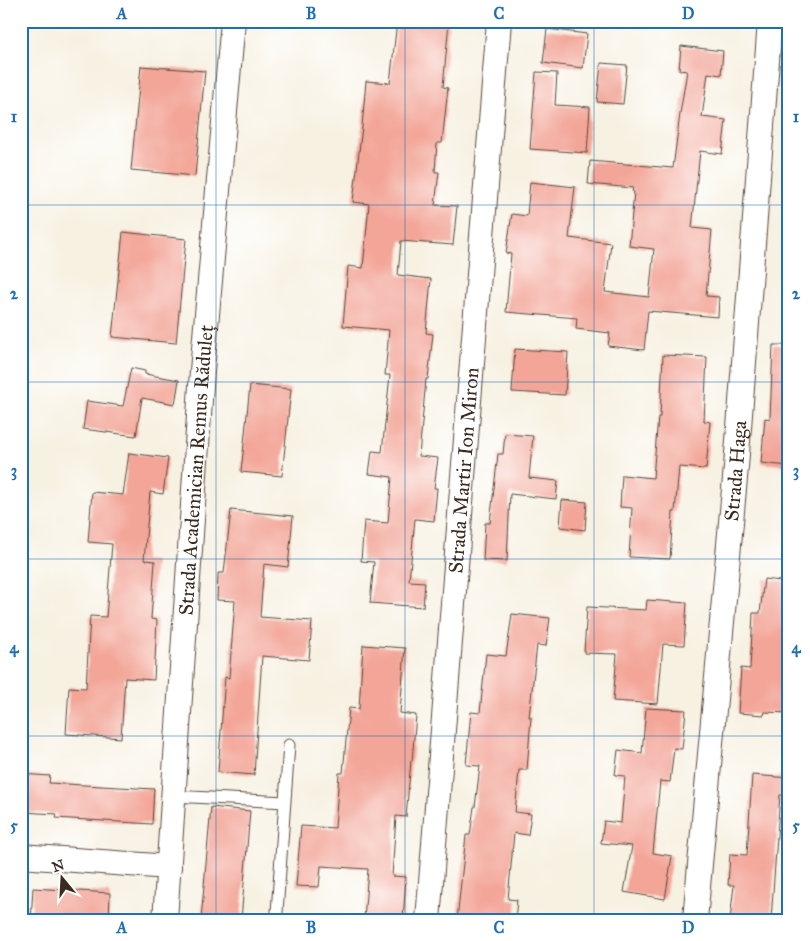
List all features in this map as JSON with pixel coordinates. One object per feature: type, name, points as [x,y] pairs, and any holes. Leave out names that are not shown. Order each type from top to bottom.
[{"type":"street","name":"Strada Academician Remus Răduleț","points":[[165,920],[202,371],[233,21]]},
{"type":"street","name":"Strada Martir Ion Miron","points":[[428,920],[499,21]]},
{"type":"street","name":"Strada Haga","points":[[695,920],[736,467],[770,21]]},
{"type":"street","points":[[21,856],[169,867]]},
{"type":"lane","points":[[277,912],[289,745]]},
{"type":"lane","points":[[174,796],[284,802]]},
{"type":"building","points":[[397,21],[449,22],[443,87],[448,88],[442,143],[437,143],[435,172],[439,172],[435,205],[457,206],[453,245],[401,241],[398,275],[431,279],[426,333],[433,334],[428,379],[426,379],[419,456],[438,458],[434,488],[437,488],[434,521],[415,519],[409,581],[425,582],[423,607],[370,603],[374,562],[361,561],[364,521],[388,523],[392,477],[369,474],[372,451],[382,452],[390,375],[385,375],[389,330],[343,326],[348,266],[363,268],[369,204],[353,202],[366,81],[390,83]]},
{"type":"building","points":[[547,29],[587,34],[583,68],[543,63]]},
{"type":"building","points":[[681,46],[723,51],[721,75],[708,73],[702,117],[726,120],[722,154],[700,151],[692,228],[712,230],[706,296],[719,297],[718,317],[648,311],[644,350],[608,346],[610,333],[576,329],[577,318],[506,312],[511,254],[506,253],[512,214],[527,216],[530,182],[575,187],[569,238],[611,243],[605,292],[649,297],[654,249],[629,246],[633,188],[588,184],[590,161],[673,168],[687,71],[679,70]]},
{"type":"building","points":[[601,63],[627,65],[623,104],[597,102]]},
{"type":"building","points":[[141,66],[205,71],[195,176],[131,170]]},
{"type":"building","points":[[536,72],[557,73],[555,105],[590,107],[587,153],[530,149]]},
{"type":"building","points":[[123,232],[186,239],[176,343],[112,337]]},
{"type":"building","points":[[773,345],[789,345],[789,466],[761,463],[765,418],[770,419]]},
{"type":"building","points":[[515,349],[568,352],[565,395],[512,392]]},
{"type":"building","points":[[663,355],[707,357],[704,421],[710,422],[706,469],[679,467],[675,512],[673,512],[670,559],[629,557],[632,508],[620,507],[622,475],[653,478],[658,417],[660,417]]},
{"type":"building","points":[[131,368],[145,371],[145,374],[179,380],[175,404],[142,398],[136,436],[83,429],[87,401],[123,406]]},
{"type":"building","points":[[250,385],[291,389],[282,476],[241,472]]},
{"type":"building","points":[[505,434],[533,436],[529,478],[558,481],[556,499],[510,494],[507,561],[483,560],[485,523],[490,523],[498,454],[503,454]]},
{"type":"building","points":[[129,453],[168,458],[163,494],[150,492],[144,560],[155,561],[151,619],[157,620],[154,680],[125,678],[121,738],[66,734],[69,687],[86,688],[90,616],[106,617],[112,544],[88,542],[92,492],[123,495]]},
{"type":"building","points":[[562,500],[587,502],[585,530],[560,527]]},
{"type":"building","points":[[231,510],[293,516],[288,567],[264,564],[260,617],[312,621],[309,660],[262,656],[254,775],[218,772],[225,677],[229,678],[235,601],[217,600],[218,573],[224,573]]},
{"type":"building","points":[[764,579],[789,582],[789,713],[765,712],[764,715],[738,713],[741,668],[750,669],[753,613],[760,613]]},
{"type":"building","points":[[647,600],[687,603],[684,645],[663,644],[658,704],[613,701],[617,654],[584,653],[587,607],[646,610]]},
{"type":"building","points":[[512,614],[550,618],[546,646],[537,645],[529,717],[531,717],[527,770],[519,770],[515,812],[531,814],[528,835],[514,833],[508,899],[517,900],[515,920],[457,920],[466,835],[470,835],[480,766],[466,765],[471,712],[480,713],[486,654],[506,656]]},
{"type":"building","points":[[363,645],[405,648],[400,713],[416,715],[406,817],[396,816],[392,876],[406,877],[403,920],[364,920],[368,869],[321,866],[319,887],[296,886],[301,826],[335,828],[339,773],[343,773],[349,708],[359,709]]},
{"type":"building","points":[[646,708],[686,710],[682,749],[674,748],[670,782],[660,781],[653,853],[672,856],[665,899],[624,892],[632,846],[601,843],[604,821],[621,823],[625,776],[615,775],[618,750],[642,753]]},
{"type":"building","points":[[21,774],[50,776],[49,783],[154,789],[152,824],[56,818],[57,814],[21,812]]},
{"type":"building","points":[[752,775],[789,778],[789,795],[780,795],[771,920],[730,920],[734,885],[728,885],[730,854],[747,855]]},
{"type":"building","points":[[211,807],[250,811],[241,920],[201,920]]},
{"type":"building","points":[[33,888],[110,893],[109,920],[31,920]]}]
